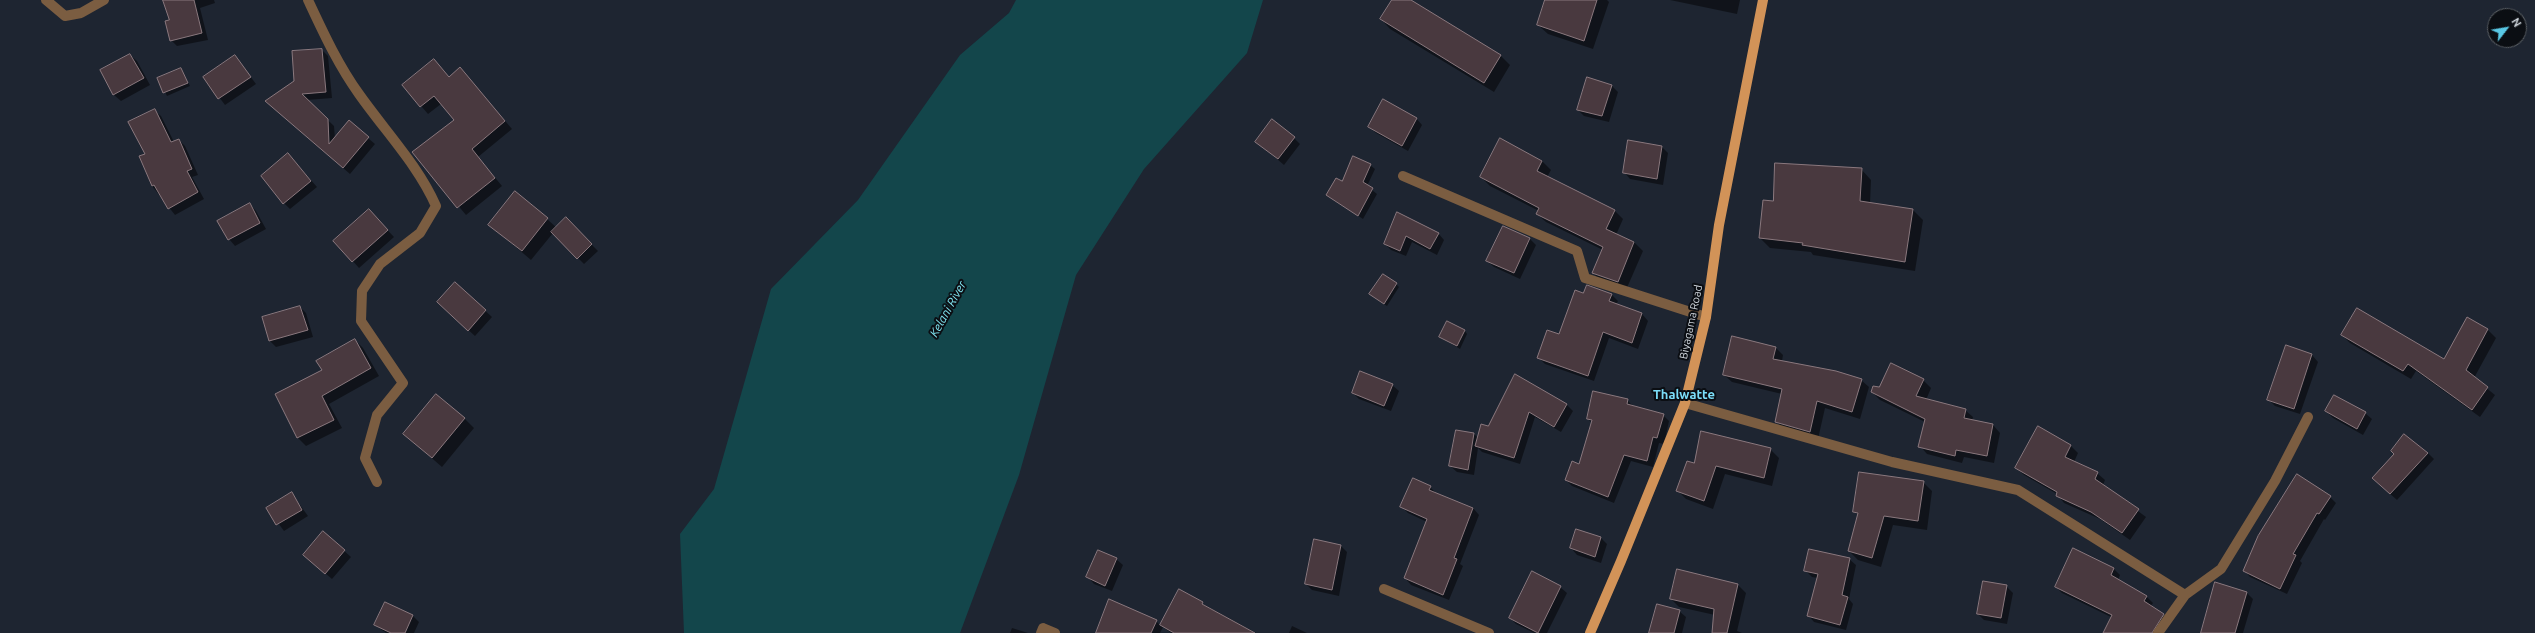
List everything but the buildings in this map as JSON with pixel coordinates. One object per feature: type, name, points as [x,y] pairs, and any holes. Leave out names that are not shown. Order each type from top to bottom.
[{"type":"main road","name":"Biyagama Road","points":[[1590,633],[1685,403],[1706,316],[1719,225],[1763,0]]},
{"type":"street","points":[[46,0],[65,16],[81,13],[104,0]]},
{"type":"street","points":[[308,0],[331,47],[357,92],[426,183],[436,206],[420,233],[380,264],[362,291],[361,321],[403,383],[377,415],[365,458],[378,482]]},
{"type":"street","points":[[1403,176],[1577,252],[1585,278],[1706,316]]},
{"type":"street","points":[[1685,403],[1892,462],[2018,490],[2185,595]]},
{"type":"street","points":[[2158,633],[2185,595],[2221,569],[2275,481],[2308,418]]},
{"type":"street","points":[[1384,589],[1489,633]]},
{"type":"street","points":[[1041,633],[1043,628],[1055,633]]},
{"type":"water","name":"Kelani River","points":[[1016,0],[1263,0],[1247,53],[1144,169],[1076,275],[1019,475],[960,633],[684,633],[680,534],[714,489],[771,289],[858,200],[960,55],[1009,13]]},
{"type":"district","name":"Thalwatte","points":[[1684,395]]}]
